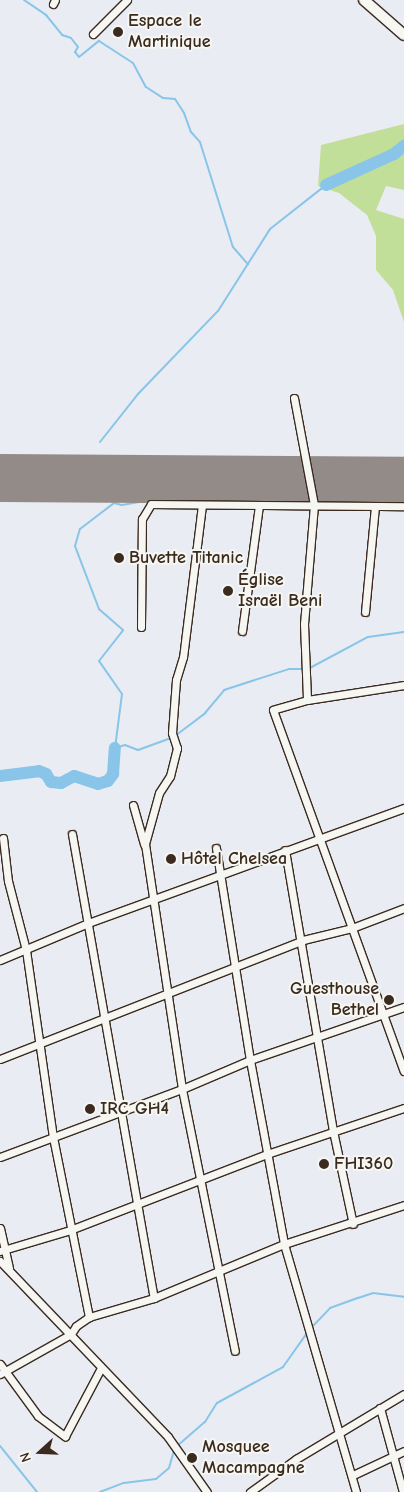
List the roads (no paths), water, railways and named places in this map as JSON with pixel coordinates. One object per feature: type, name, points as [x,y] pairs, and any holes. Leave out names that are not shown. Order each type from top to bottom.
[{"type":"highway","points":[[364,0],[404,35]]},
{"type":"street","points":[[93,34],[127,0]]},
{"type":"street","points":[[294,398],[314,505],[304,624],[307,700]]},
{"type":"street","points":[[141,627],[144,513],[147,507],[158,503],[259,506],[404,506]]},
{"type":"street","points":[[145,844],[159,793],[170,776],[177,748],[172,733],[176,680],[183,657],[202,505]]},
{"type":"street","points":[[242,631],[259,506]]},
{"type":"street","points":[[365,612],[375,506]]},
{"type":"street","points":[[404,685],[307,700],[273,710],[404,1071]]},
{"type":"street","points":[[133,805],[145,844],[182,1090],[202,1180],[235,1351]]},
{"type":"street","points":[[0,960],[88,923],[155,901],[285,850],[404,808]]},
{"type":"street","points":[[72,834],[154,1298]]},
{"type":"street","points":[[3,838],[8,882],[26,950],[53,1137],[70,1230],[89,1317]]},
{"type":"street","points":[[216,848],[250,1060],[284,1244],[353,1475],[356,1492]]},
{"type":"street","points":[[285,850],[303,940],[316,1037],[352,1224]]},
{"type":"street","points":[[0,1059],[104,1016],[169,994],[303,940],[352,928],[404,908]]},
{"type":"street","points":[[0,1157],[182,1090],[250,1060],[404,1007]]},
{"type":"street","points":[[2,1251],[70,1230],[267,1154],[404,1108]]},
{"type":"street","points":[[3,1373],[71,1334],[76,1326],[89,1317],[154,1298],[284,1244],[352,1224],[404,1205]]},
{"type":"street","points":[[0,1228],[2,1251],[10,1271]]},
{"type":"street","points":[[0,1261],[180,1450],[208,1492]]},
{"type":"street","points":[[0,1364],[3,1373],[38,1416],[65,1436],[102,1368]]},
{"type":"street","points":[[250,1492],[340,1432],[404,1394]]},
{"type":"street","points":[[380,1408],[395,1455],[403,1492]]},
{"type":"street","points":[[353,1475],[404,1450]]},
{"type":"waterway","points":[[24,0],[46,15],[62,35],[71,38],[78,47],[75,52],[79,57],[99,41],[133,63],[146,87],[163,98],[175,99],[184,113],[191,132],[200,142],[233,247],[248,264]]},
{"type":"waterway","points":[[326,185],[394,154],[404,146]]},
{"type":"waterway","points":[[100,442],[138,394],[218,311],[270,229],[326,185]]},
{"type":"waterway","points":[[171,738],[138,750],[125,745],[115,748],[122,694],[99,661],[123,630],[99,609],[75,546],[80,529],[114,503],[122,505],[151,500],[217,501]]},
{"type":"waterway","points":[[308,669],[368,637],[404,632]]},
{"type":"waterway","points":[[175,736],[205,713],[224,690],[289,669],[303,669]]},
{"type":"waterway","points":[[0,776],[39,771],[46,774],[51,782],[61,783],[74,776],[98,784],[108,781],[113,774],[115,748]]},
{"type":"waterway","points":[[310,1329],[330,1308],[358,1298],[373,1293],[404,1297]]},
{"type":"waterway","points":[[176,1447],[205,1422],[217,1403],[283,1367],[307,1333]]},
{"type":"waterway","points":[[0,1446],[37,1492]]},
{"type":"waterway","points":[[100,1492],[124,1483],[156,1479],[169,1468],[174,1451]]},
{"type":"place","name":"Espace le Martinique","points":[[118,32]]},
{"type":"place","name":"Buvette Titanic","points":[[119,558]]},
{"type":"place","name":"Église Israël Beni","points":[[228,591]]},
{"type":"place","name":"Hôtel Chelsea","points":[[171,859]]},
{"type":"place","name":"Guesthouse Bethel","points":[[389,1000]]},
{"type":"place","name":"IRC GH4","points":[[90,1109]]},
{"type":"place","name":"FHI360","points":[[324,1164]]},
{"type":"place","name":"Mosquee Macampagne","points":[[192,1458]]}]
